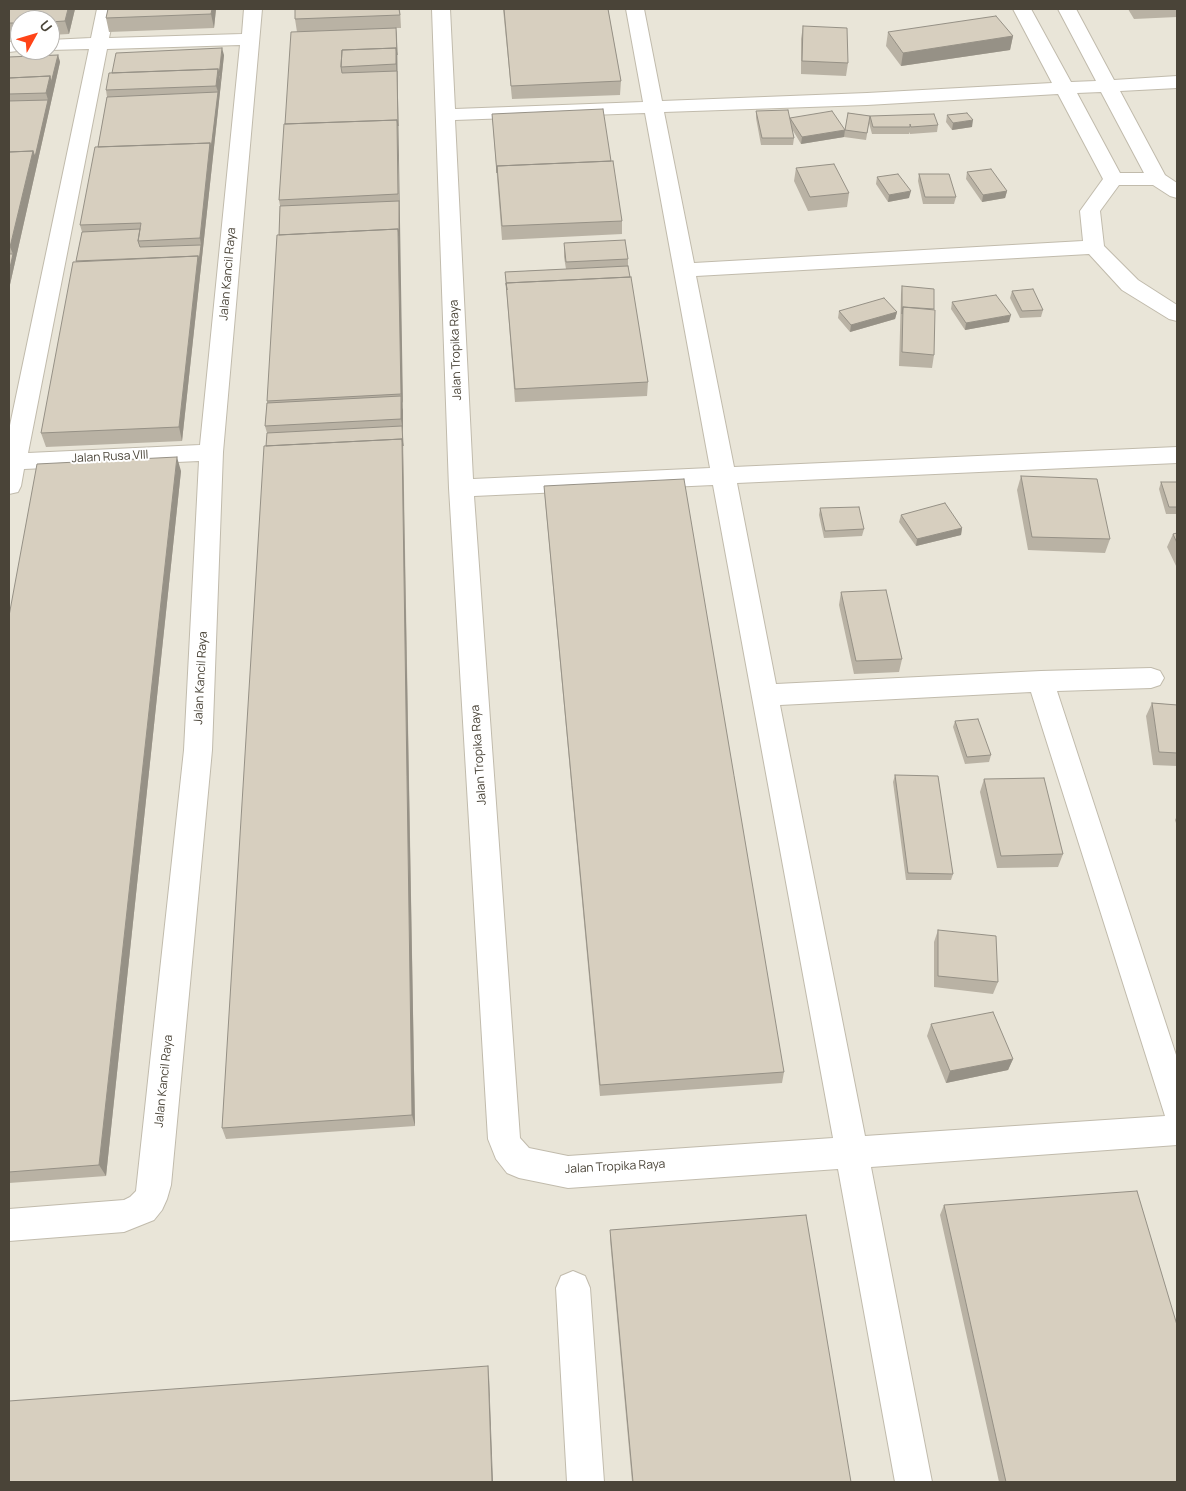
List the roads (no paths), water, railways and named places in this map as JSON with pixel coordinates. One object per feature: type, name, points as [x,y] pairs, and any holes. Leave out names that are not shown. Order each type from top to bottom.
[{"type":"street","points":[[9,486],[11,462],[106,9]]},
{"type":"street","name":"Jalan Kancil Raya","points":[[9,1225],[124,1216],[142,1209],[150,1199],[154,1185],[198,750],[211,452],[253,9]]},
{"type":"street","name":"Jalan Tropika Raya","points":[[441,9],[461,488],[504,1129],[508,1148],[519,1162],[568,1172],[1177,1130]]},
{"type":"street","points":[[635,9],[914,1482]]},
{"type":"street","points":[[1022,9],[1114,178]]},
{"type":"street","points":[[1067,9],[1157,179],[1177,192]]},
{"type":"street","points":[[60,45],[250,39]]},
{"type":"street","points":[[446,115],[653,105],[867,98],[1177,82]]},
{"type":"street","points":[[1114,178],[1157,179]]},
{"type":"street","points":[[1114,178],[1090,211],[1094,247],[1130,285],[1177,314]]},
{"type":"street","points":[[684,270],[1094,247]]},
{"type":"street","name":"Jalan Rusa VIII","points":[[11,462],[211,452]]},
{"type":"street","points":[[461,488],[1177,455]]},
{"type":"street","points":[[765,695],[1041,681],[1151,678]]},
{"type":"street","points":[[1041,681],[1177,1107]]},
{"type":"street","points":[[573,1288],[586,1482]]}]
